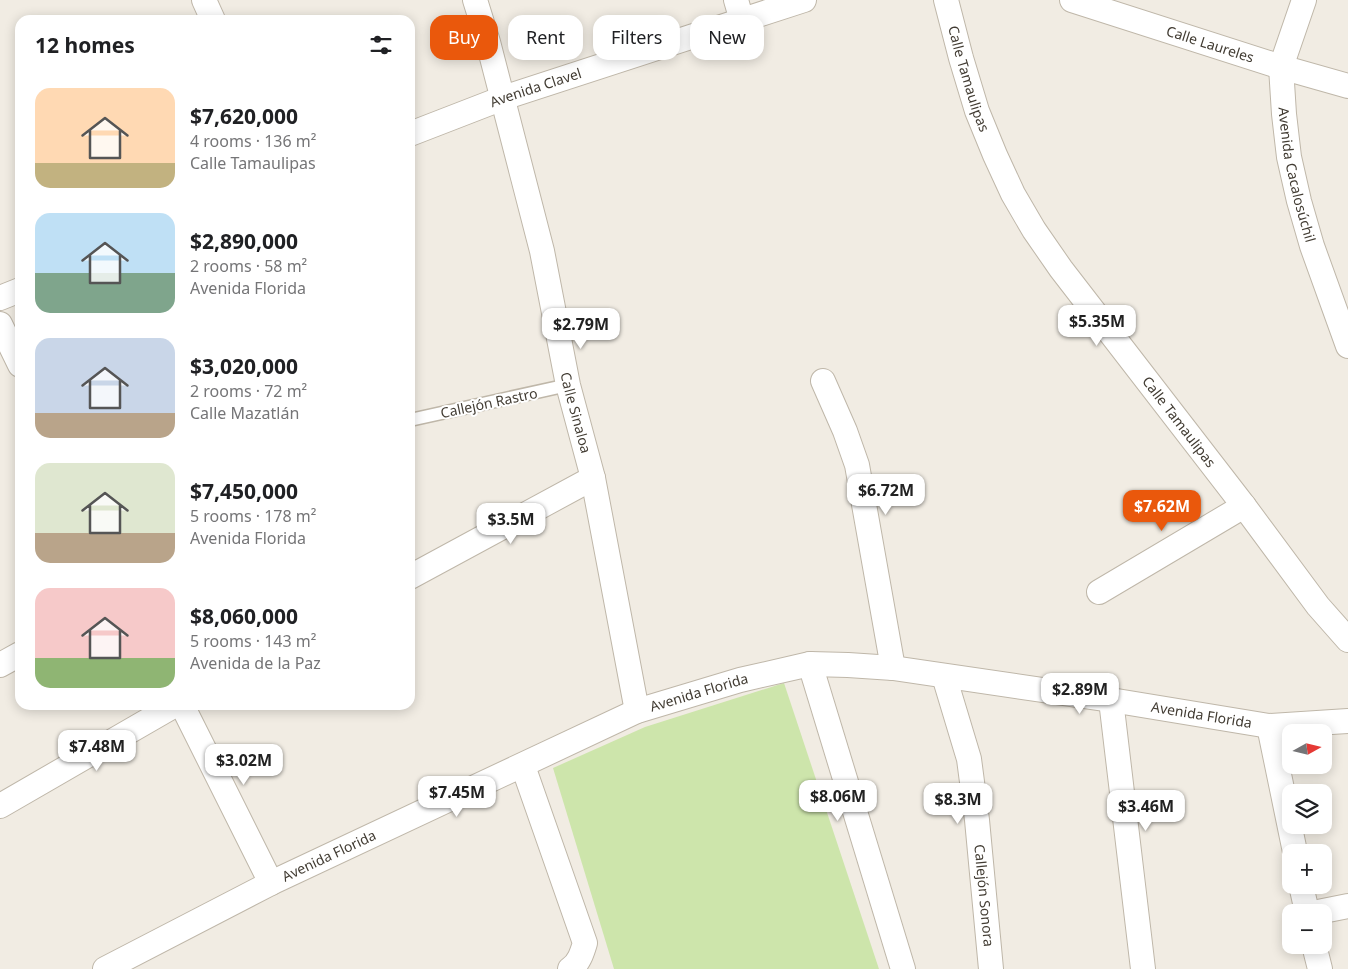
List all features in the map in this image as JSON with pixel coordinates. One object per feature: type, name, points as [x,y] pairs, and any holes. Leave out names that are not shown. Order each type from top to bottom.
[{"type":"street","points":[[204,0],[211,15]]},
{"type":"street","name":"Calle Sinaloa","points":[[475,0],[503,98],[542,251],[568,385],[593,478],[637,711]]},
{"type":"street","name":"Avenida Clavel","points":[[415,132],[739,10],[804,0]]},
{"type":"street","name":"Calle Tamaulipas","points":[[946,0],[977,111],[1017,202],[1034,230],[1061,269],[1244,506],[1318,606],[1348,640]]},
{"type":"street","name":"Calle Laureles","points":[[1072,0],[1281,67],[1348,86]]},
{"type":"street","name":"Avenida Cacalosúchil","points":[[1304,0],[1281,67],[1284,114],[1299,201],[1312,246],[1348,346]]},
{"type":"street","points":[[0,298],[15,292]]},
{"type":"street","points":[[0,324],[15,355]]},
{"type":"street","points":[[823,381],[845,431],[857,465],[893,668]]},
{"type":"street","points":[[415,574],[593,478]]},
{"type":"street","points":[[1099,592],[1244,506]]},
{"type":"street","points":[[0,664],[15,656]]},
{"type":"street","points":[[810,664],[904,969]]},
{"type":"street","name":"Avenida Florida","points":[[105,969],[271,883],[637,711],[740,680],[810,664],[893,668],[1111,700],[1269,726],[1348,721]]},
{"type":"street","name":"Callejón Sonora","points":[[944,676],[969,759],[977,820],[991,969]]},
{"type":"street","points":[[1111,700],[1143,969]]},
{"type":"street","points":[[0,806],[166,710]]},
{"type":"street","points":[[184,710],[271,883]]},
{"type":"street","points":[[1269,726],[1293,844]]},
{"type":"street","points":[[523,766],[586,943],[575,963]]},
{"type":"street","points":[[1332,909],[1348,906]]},
{"type":"street","points":[[1316,954],[1320,969]]},
{"type":"lane","name":"Callejón Rastro","points":[[415,419],[568,385]]},
{"type":"green space","points":[[784,683],[879,969],[614,969],[553,768],[645,727]]}]
